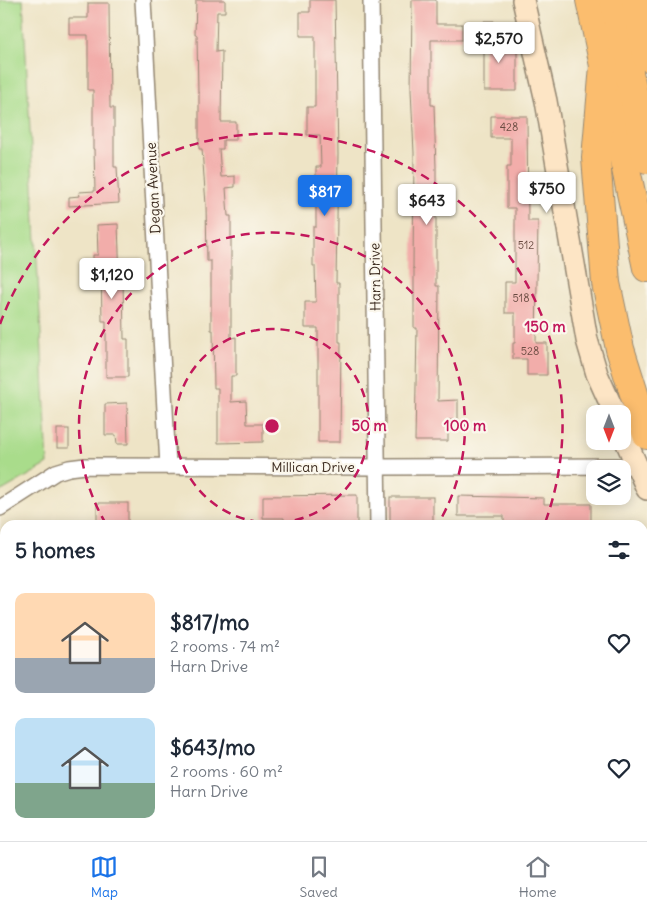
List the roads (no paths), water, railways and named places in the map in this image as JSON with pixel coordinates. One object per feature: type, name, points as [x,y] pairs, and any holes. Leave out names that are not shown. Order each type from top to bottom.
[{"type":"highway","points":[[590,0],[647,268]]},
{"type":"highway","points":[[614,0],[647,159]]},
{"type":"highway","points":[[636,0],[647,57]]},
{"type":"highway","points":[[604,66],[596,158],[606,283],[620,349],[647,435]]},
{"type":"main road","points":[[523,0],[550,118],[587,340],[597,374],[610,405]]},
{"type":"main road","points":[[630,450],[647,489]]},
{"type":"street","name":"Degan Avenue","points":[[142,0],[168,466]]},
{"type":"street","name":"Harn Drive","points":[[371,0],[378,520]]},
{"type":"street","name":"Millican Drive","points":[[0,508],[56,472],[85,466],[638,466]]}]
